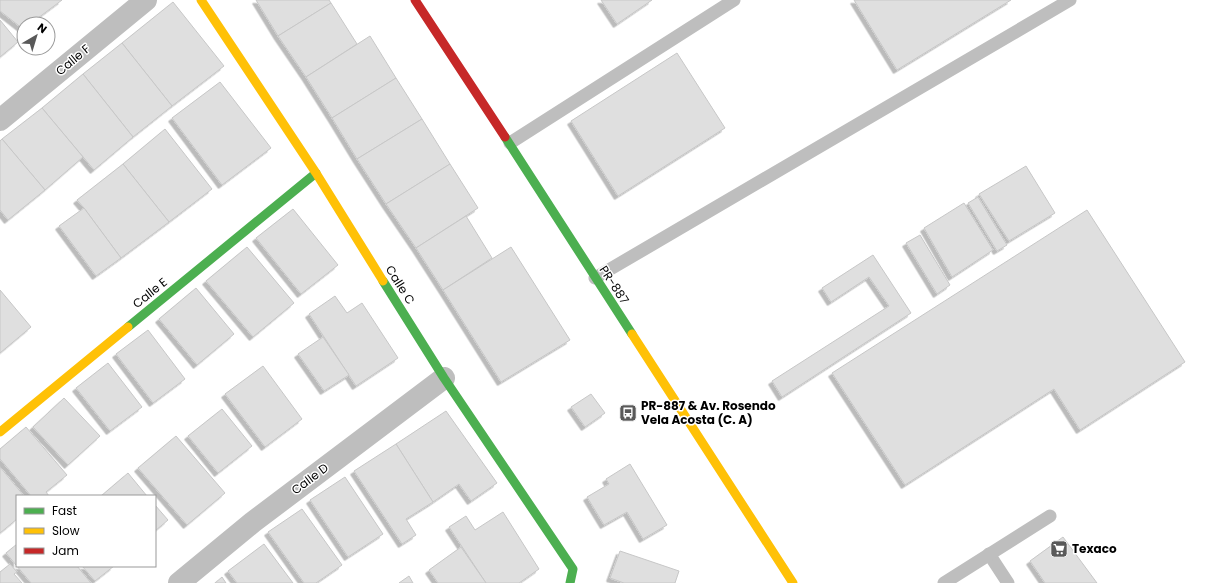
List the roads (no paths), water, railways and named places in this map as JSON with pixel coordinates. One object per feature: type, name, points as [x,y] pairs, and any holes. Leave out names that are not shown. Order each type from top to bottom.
[{"type":"street","name":"Calle F","points":[[0,120],[144,0]]},
{"type":"street","name":"Calle C","points":[[202,0],[316,174],[444,378],[573,569],[570,583]]},
{"type":"street","name":"PR-887","points":[[415,0],[510,143],[595,278],[793,583]]},
{"type":"street","name":"Calle E","points":[[0,432],[316,174]]},
{"type":"street","name":"Calle D","points":[[179,583],[253,522],[444,378]]},
{"type":"lane","points":[[510,143],[734,0]]},
{"type":"lane","points":[[595,278],[1070,0]]},
{"type":"lane","points":[[944,583],[1050,516]]},
{"type":"lane","points":[[989,554],[1008,583]]},
{"type":"place","name":"PR-887 & Av. Rosendo Vela Acosta (C. A)","points":[[628,413]]},
{"type":"place","name":"Texaco","points":[[1059,549]]}]
